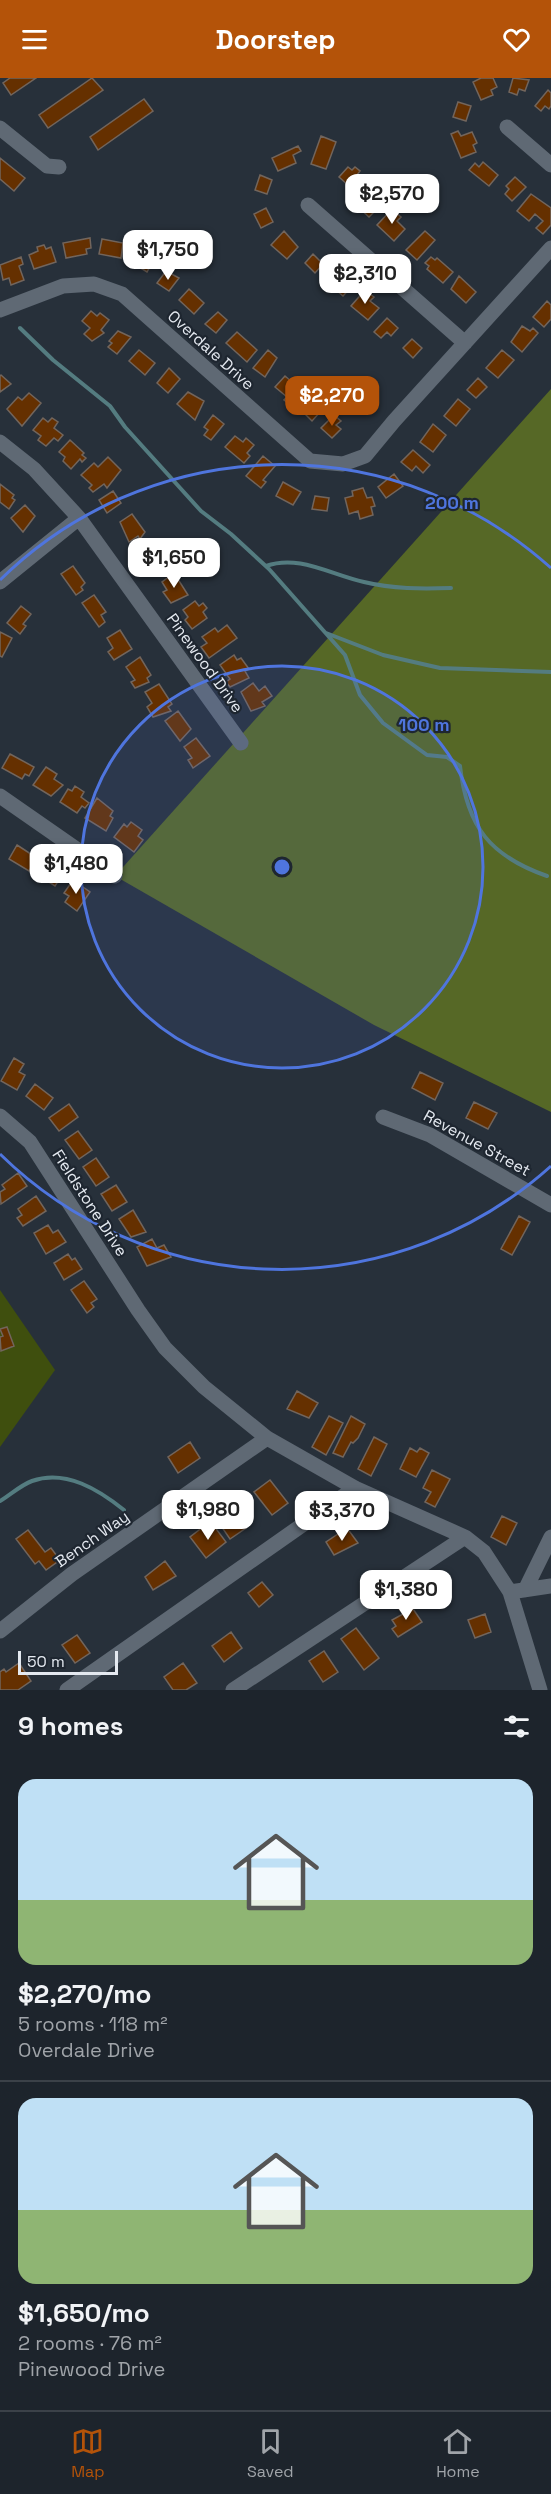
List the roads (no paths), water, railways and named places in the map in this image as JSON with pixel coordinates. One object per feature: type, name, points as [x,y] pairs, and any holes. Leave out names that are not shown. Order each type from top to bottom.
[{"type":"street","points":[[0,128],[47,166],[59,167]]},
{"type":"street","points":[[507,128],[551,165]]},
{"type":"street","points":[[308,204],[465,343]]},
{"type":"street","name":"Overdale Drive","points":[[0,310],[63,286],[94,284],[122,294],[310,462],[343,464],[365,456],[551,248]]},
{"type":"street","name":"Pinewood Drive","points":[[0,442],[34,469],[79,518],[241,743]]},
{"type":"street","points":[[0,582],[79,518]]},
{"type":"street","points":[[0,796],[115,876]]},
{"type":"street","name":"Fieldstone Drive","points":[[0,1116],[30,1142],[142,1316],[165,1348],[204,1388],[267,1438],[355,1488],[465,1537],[484,1552],[518,1591],[540,1690]]},
{"type":"street","name":"Revenue Street","points":[[383,1118],[430,1135],[551,1205]]},
{"type":"street","name":"Bench Way","points":[[0,1631],[72,1574],[267,1438]]},
{"type":"street","points":[[67,1690],[355,1488]]},
{"type":"street","points":[[233,1690],[465,1537]]},
{"type":"street","points":[[518,1591],[551,1537]]},
{"type":"street","points":[[518,1591],[551,1586]]},
{"type":"waterway","points":[[20,328],[53,360],[110,406],[125,427],[201,511],[231,534],[269,569],[345,655],[360,695],[383,723],[427,755],[447,757],[460,766],[463,787],[476,822],[496,848],[510,859],[547,876]]},
{"type":"waterway","points":[[266,566],[291,562],[386,586],[451,588]]},
{"type":"waterway","points":[[326,633],[383,655],[440,668],[551,672]]},
{"type":"waterway","points":[[0,1501],[32,1481],[57,1478],[93,1489],[124,1510]]}]
